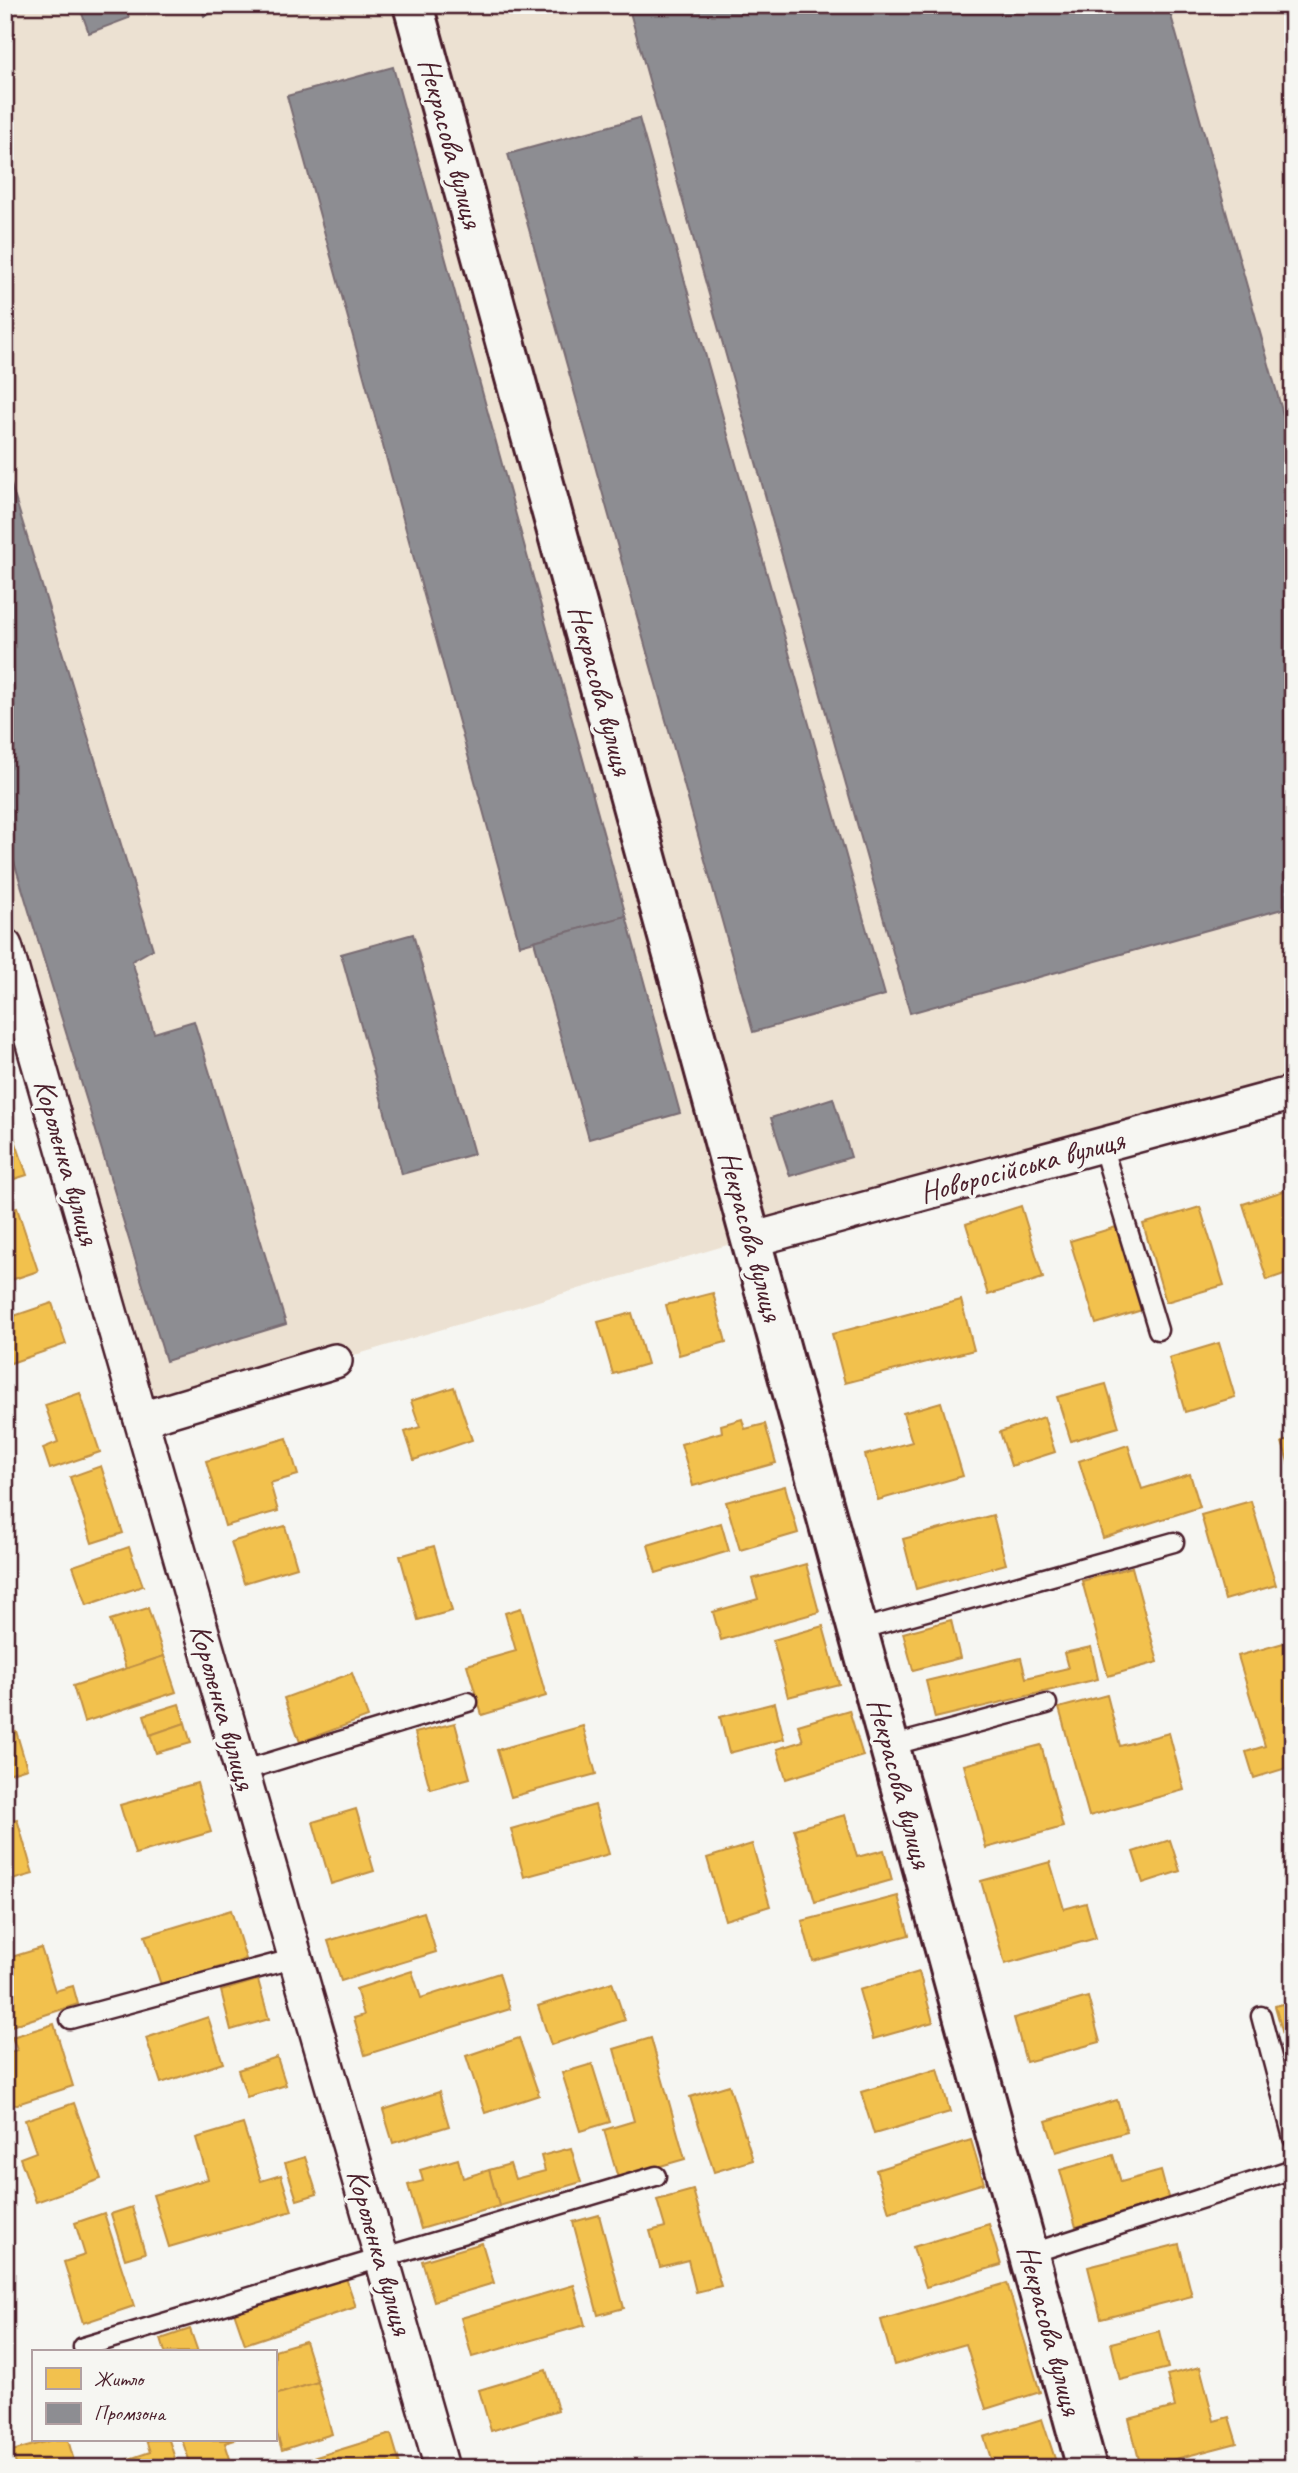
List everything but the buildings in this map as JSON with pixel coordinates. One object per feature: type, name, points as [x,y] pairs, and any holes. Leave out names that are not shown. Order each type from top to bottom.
[{"type":"street","name":"Некрасова вулиця","points":[[414,5],[1087,2468]]},
{"type":"street","name":"Короленка вулиця","points":[[5,946],[442,2468]]},
{"type":"street","name":"Новоросійська вулиця","points":[[751,1240],[1293,1093]]},
{"type":"street","points":[[141,1419],[335,1361]]},
{"type":"lane","points":[[1102,1145],[1158,1330]]},
{"type":"lane","points":[[858,1630],[1174,1542]]},
{"type":"lane","points":[[242,1771],[468,1702]]},
{"type":"lane","points":[[890,1746],[1046,1704]]},
{"type":"lane","points":[[70,2019],[296,1958]]},
{"type":"lane","points":[[1261,2016],[1293,2138]]},
{"type":"lane","points":[[1029,2254],[1293,2169]]},
{"type":"lane","points":[[83,2347],[656,2176]]},
{"type":"shaded area","points":[[5,5],[1293,5],[1293,1092],[751,1238],[142,1418],[5,942]]}]
